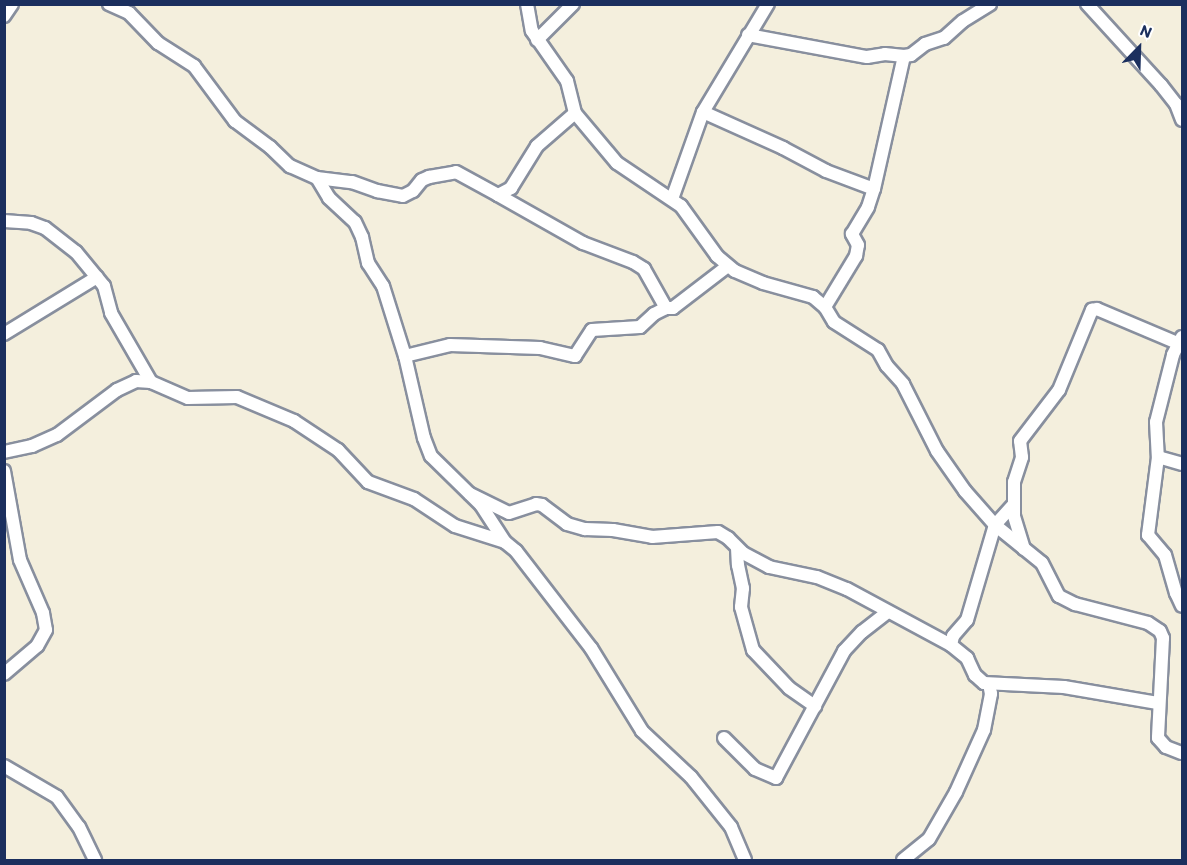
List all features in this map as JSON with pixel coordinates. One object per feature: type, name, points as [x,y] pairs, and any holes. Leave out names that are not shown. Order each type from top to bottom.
[{"type":"street","points":[[4,16],[12,4]]},
{"type":"street","points":[[109,4],[129,13],[158,43],[194,66],[236,121],[290,166],[317,178],[345,180],[384,193],[403,196],[413,191],[429,177],[456,172],[583,243],[633,262],[644,269],[666,308]]},
{"type":"street","points":[[527,4],[532,31],[567,81],[575,113],[617,163],[672,199],[687,212],[717,256],[728,266],[756,280],[804,293],[825,307],[834,322],[878,350],[887,366],[903,384],[937,451],[965,491],[995,525],[1042,563],[1057,593],[1066,600],[1148,624],[1160,631],[1163,638],[1158,738],[1166,747],[1182,753]]},
{"type":"street","points":[[537,40],[573,4]]},
{"type":"street","points":[[672,199],[703,112],[768,4]]},
{"type":"street","points":[[748,35],[867,57],[885,54],[904,56],[911,55],[925,44],[944,38],[963,21],[990,4]]},
{"type":"street","points":[[1087,4],[1161,85],[1176,104],[1182,120]]},
{"type":"street","points":[[825,307],[856,256],[858,249],[852,234],[868,207],[874,189],[904,56]]},
{"type":"street","points":[[703,112],[776,144],[826,171],[874,189]]},
{"type":"street","points":[[498,195],[511,188],[537,146],[575,113]]},
{"type":"street","points":[[317,178],[329,198],[350,216],[359,228],[368,263],[383,286],[405,356],[424,438],[431,456],[481,505],[505,542],[535,574],[591,648],[642,731],[691,777],[730,827],[745,861]]},
{"type":"street","points":[[4,221],[31,223],[45,228],[75,252],[97,277],[107,294],[111,313],[151,382]]},
{"type":"street","points":[[405,356],[450,345],[540,348],[575,356],[592,330],[640,327],[654,314],[666,308],[673,308],[728,266]]},
{"type":"street","points":[[4,334],[97,277]]},
{"type":"street","points":[[1024,549],[1014,523],[1014,482],[1022,457],[1021,438],[1059,390],[1092,310],[1097,309],[1180,340],[1156,422],[1158,457],[1148,535],[1165,555],[1176,594],[1182,606]]},
{"type":"street","points":[[4,452],[32,446],[57,435],[131,383],[151,382],[188,398],[237,397],[249,400],[294,421],[326,441],[368,482],[414,499],[455,526],[505,542]]},
{"type":"street","points":[[1158,457],[1182,464]]},
{"type":"street","points":[[4,471],[20,560],[43,613],[46,630],[37,646],[4,674]]},
{"type":"street","points":[[470,494],[509,513],[536,504],[542,505],[567,524],[585,529],[613,530],[652,537],[718,532],[728,538],[737,548],[769,567],[817,577],[847,589],[951,645],[967,658],[980,681],[989,684],[1064,687],[1158,703]]},
{"type":"street","points":[[951,645],[953,636],[968,620],[995,525],[1014,504]]},
{"type":"street","points":[[737,548],[738,565],[744,588],[741,607],[753,650],[783,683],[815,706]]},
{"type":"street","points":[[724,738],[755,769],[776,778],[844,651],[862,632],[888,612]]},
{"type":"street","points":[[903,861],[929,839],[956,792],[984,730],[991,694],[989,684]]},
{"type":"street","points":[[4,766],[57,797],[79,827],[95,861]]}]
